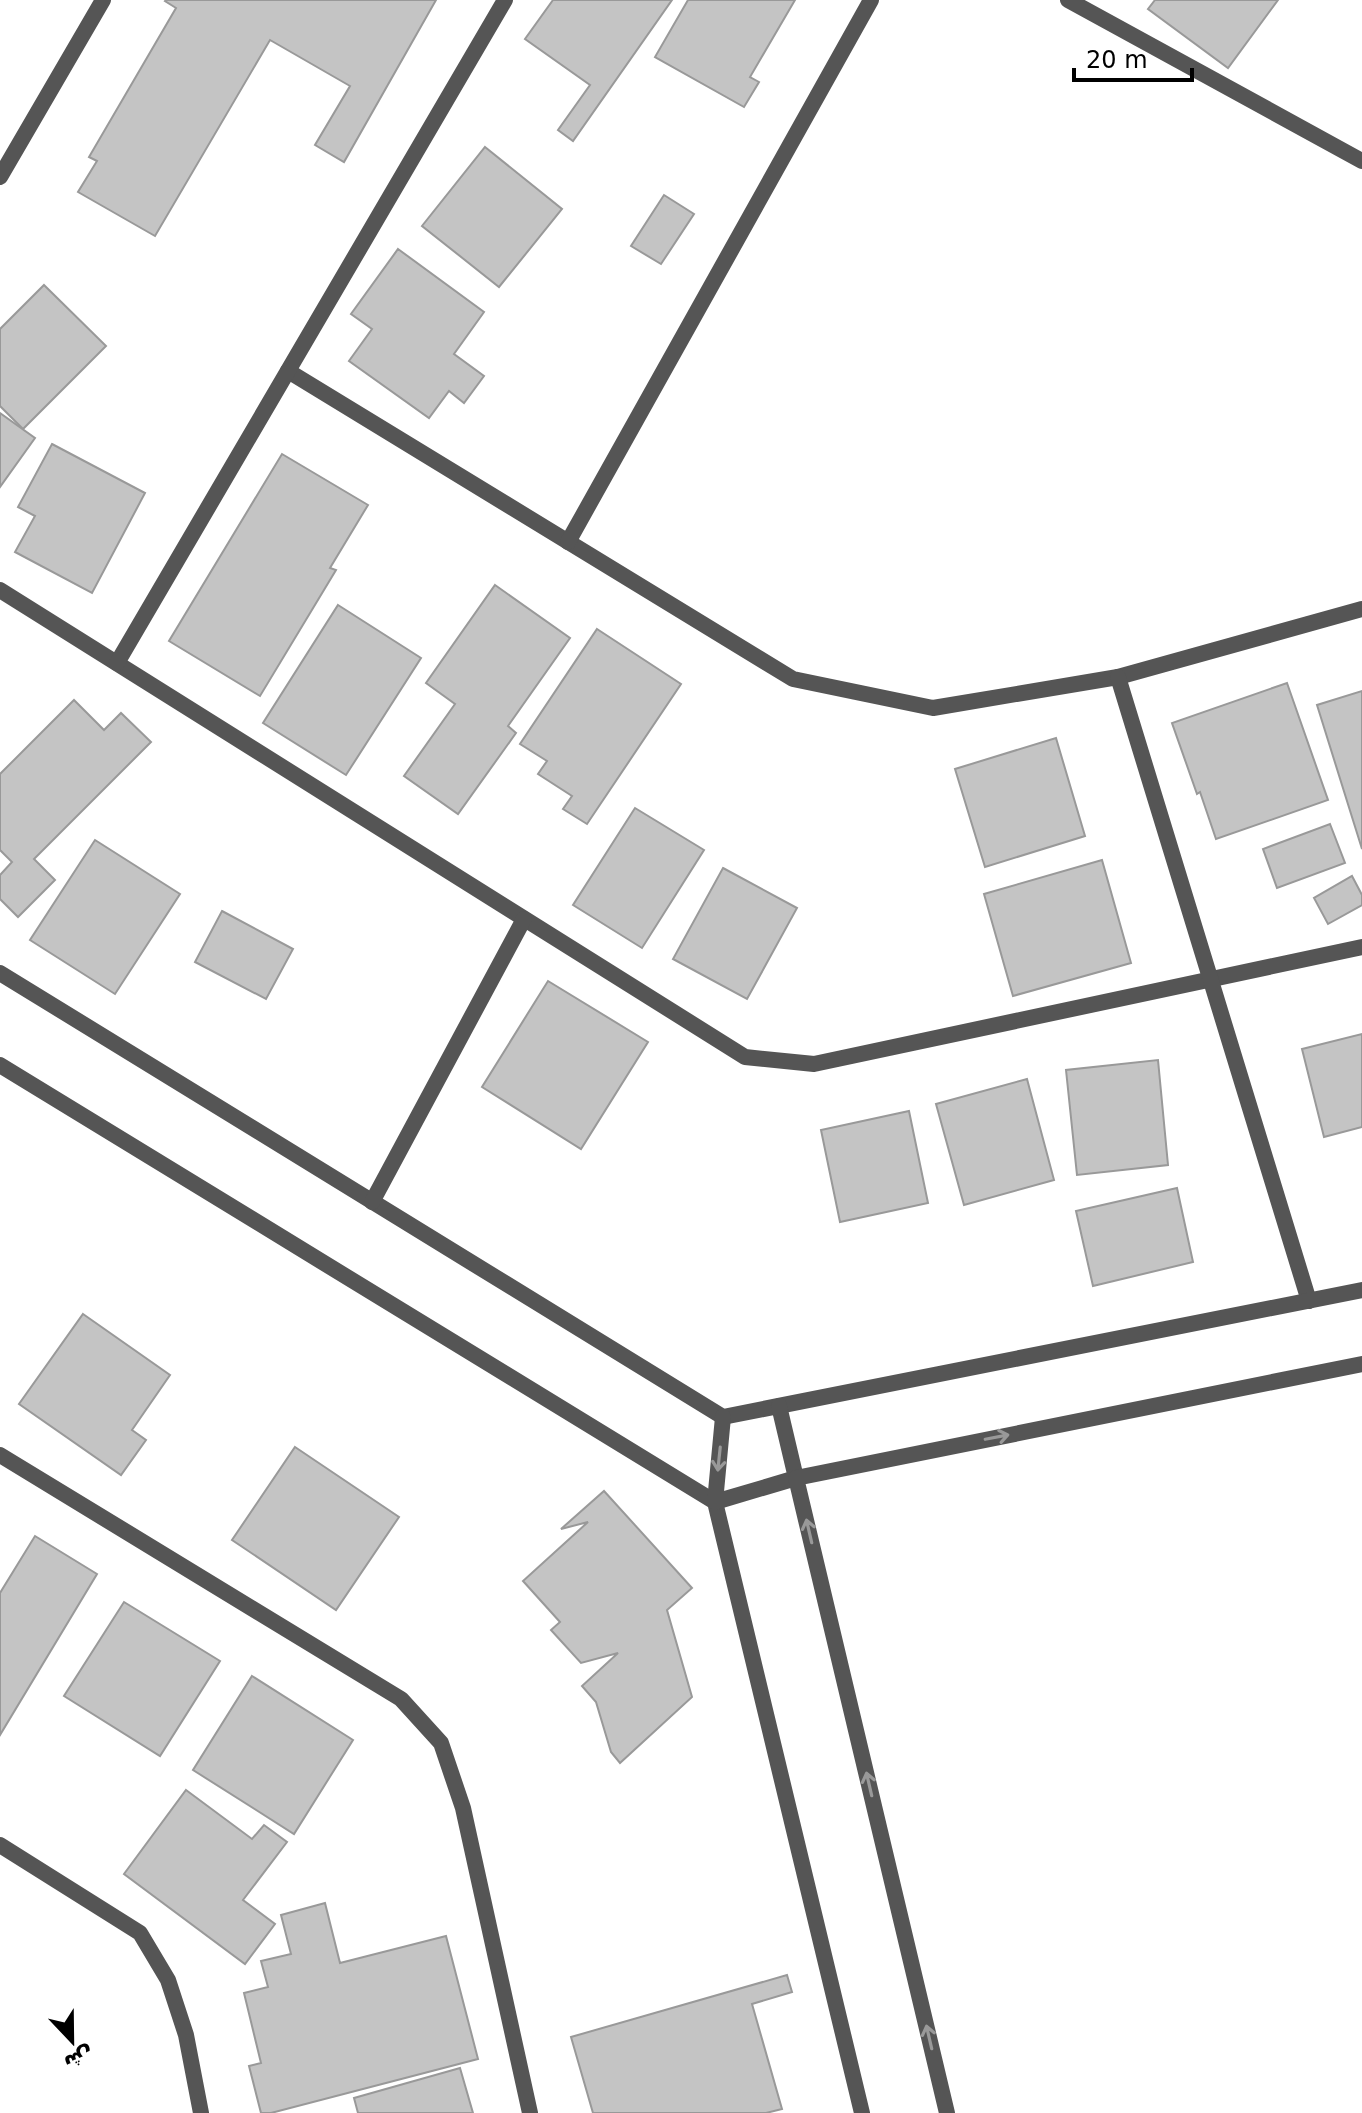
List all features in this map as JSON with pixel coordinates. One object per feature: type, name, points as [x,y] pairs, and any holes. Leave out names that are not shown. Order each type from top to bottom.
[{"type":"street","points":[[0,177],[103,0]]},
{"type":"street","points":[[117,663],[505,0]]},
{"type":"street","points":[[568,542],[871,0]]},
{"type":"street","points":[[1068,0],[1362,161]]},
{"type":"street","points":[[288,371],[793,679],[933,708],[1118,677],[1362,609]]},
{"type":"street","points":[[0,590],[745,1057],[814,1064],[1362,947]]},
{"type":"street","points":[[1118,677],[1309,1301]]},
{"type":"street","points":[[372,1202],[524,919]]},
{"type":"street","points":[[0,973],[723,1417],[1362,1290]]},
{"type":"street","points":[[0,1065],[715,1502],[796,1478],[1362,1364]]},
{"type":"street","points":[[779,1406],[947,2113]]},
{"type":"street","points":[[723,1417],[715,1502],[862,2113]]},
{"type":"street","points":[[0,1455],[401,1699],[441,1743],[463,1808],[530,2113]]},
{"type":"street","points":[[0,1845],[140,1933],[168,1980],[186,2035],[201,2113]]},
{"type":"building","points":[[166,0],[436,0],[344,162],[315,145],[350,86],[270,40],[155,236],[78,192],[97,161],[89,157],[176,8]]},
{"type":"building","points":[[553,0],[672,0],[573,141],[558,130],[590,85],[525,39]]},
{"type":"building","points":[[688,0],[795,0],[750,77],[759,82],[744,107],[655,57]]},
{"type":"building","points":[[1155,0],[1278,0],[1228,68],[1148,9]]},
{"type":"building","points":[[485,147],[562,209],[499,287],[422,226]]},
{"type":"building","points":[[664,195],[694,214],[661,264],[631,246]]},
{"type":"building","points":[[398,249],[484,312],[454,354],[484,376],[464,403],[449,391],[429,418],[349,361],[372,329],[351,314]]},
{"type":"building","points":[[44,285],[106,346],[23,429],[0,406],[0,329]]},
{"type":"building","points":[[0,413],[35,438],[0,487]]},
{"type":"building","points":[[52,444],[145,493],[92,593],[15,552],[35,516],[18,507]]},
{"type":"building","points":[[282,454],[368,505],[330,568],[336,570],[260,696],[169,641]]},
{"type":"building","points":[[495,585],[570,638],[508,726],[516,733],[458,814],[404,776],[455,704],[426,683]]},
{"type":"building","points":[[338,605],[421,658],[346,775],[263,723]]},
{"type":"building","points":[[597,629],[681,684],[587,824],[563,809],[572,796],[538,774],[547,761],[520,744]]},
{"type":"building","points":[[1287,683],[1328,800],[1216,839],[1172,723]]},
{"type":"building","points":[[1362,691],[1362,849],[1317,705]]},
{"type":"building","points":[[74,700],[104,730],[121,713],[151,742],[34,859],[55,880],[18,917],[0,899],[0,875],[12,862],[0,850],[0,774]]},
{"type":"building","points":[[1056,738],[1085,836],[985,867],[955,769]]},
{"type":"building","points":[[635,808],[704,850],[642,948],[573,905]]},
{"type":"building","points":[[1330,824],[1345,863],[1277,888],[1263,849]]},
{"type":"building","points":[[95,840],[180,894],[115,994],[30,940]]},
{"type":"building","points":[[1102,860],[1131,963],[1013,996],[984,894]]},
{"type":"building","points":[[723,868],[797,908],[747,999],[673,959]]},
{"type":"building","points":[[1352,876],[1362,895],[1362,905],[1328,924],[1314,898]]},
{"type":"building","points":[[222,911],[293,949],[266,999],[195,962]]},
{"type":"building","points":[[548,981],[648,1042],[581,1149],[482,1087]]},
{"type":"building","points":[[1362,1034],[1362,1127],[1324,1137],[1302,1049]]},
{"type":"building","points":[[1158,1060],[1168,1165],[1077,1175],[1066,1070]]},
{"type":"building","points":[[1027,1079],[1054,1180],[964,1205],[936,1104]]},
{"type":"building","points":[[909,1111],[928,1203],[840,1222],[821,1130]]},
{"type":"building","points":[[1177,1188],[1193,1262],[1093,1286],[1076,1211]]},
{"type":"building","points":[[83,1314],[170,1375],[132,1430],[146,1440],[121,1475],[19,1404]]},
{"type":"building","points":[[295,1447],[399,1517],[336,1610],[232,1540]]},
{"type":"building","points":[[604,1491],[692,1588],[667,1610],[692,1697],[620,1763],[611,1752],[596,1702],[582,1686],[618,1653],[581,1663],[551,1630],[560,1622],[523,1581],[588,1522],[561,1529]]},
{"type":"building","points":[[35,1536],[97,1574],[0,1735],[0,1593]]},
{"type":"building","points":[[124,1602],[220,1661],[160,1756],[64,1696]]},
{"type":"building","points":[[252,1676],[353,1740],[294,1834],[193,1770]]},
{"type":"building","points":[[186,1790],[252,1839],[264,1825],[287,1842],[243,1900],[275,1924],[245,1964],[124,1874]]},
{"type":"building","points":[[325,1903],[340,1963],[446,1936],[478,2059],[271,2113],[261,2113],[249,2066],[261,2063],[244,1993],[268,1987],[261,1961],[291,1954],[281,1915]]},
{"type":"building","points":[[787,1975],[792,1992],[752,2004],[782,2109],[766,2113],[593,2113],[571,2037]]},
{"type":"building","points":[[460,2068],[473,2113],[358,2113],[354,2098]]}]
